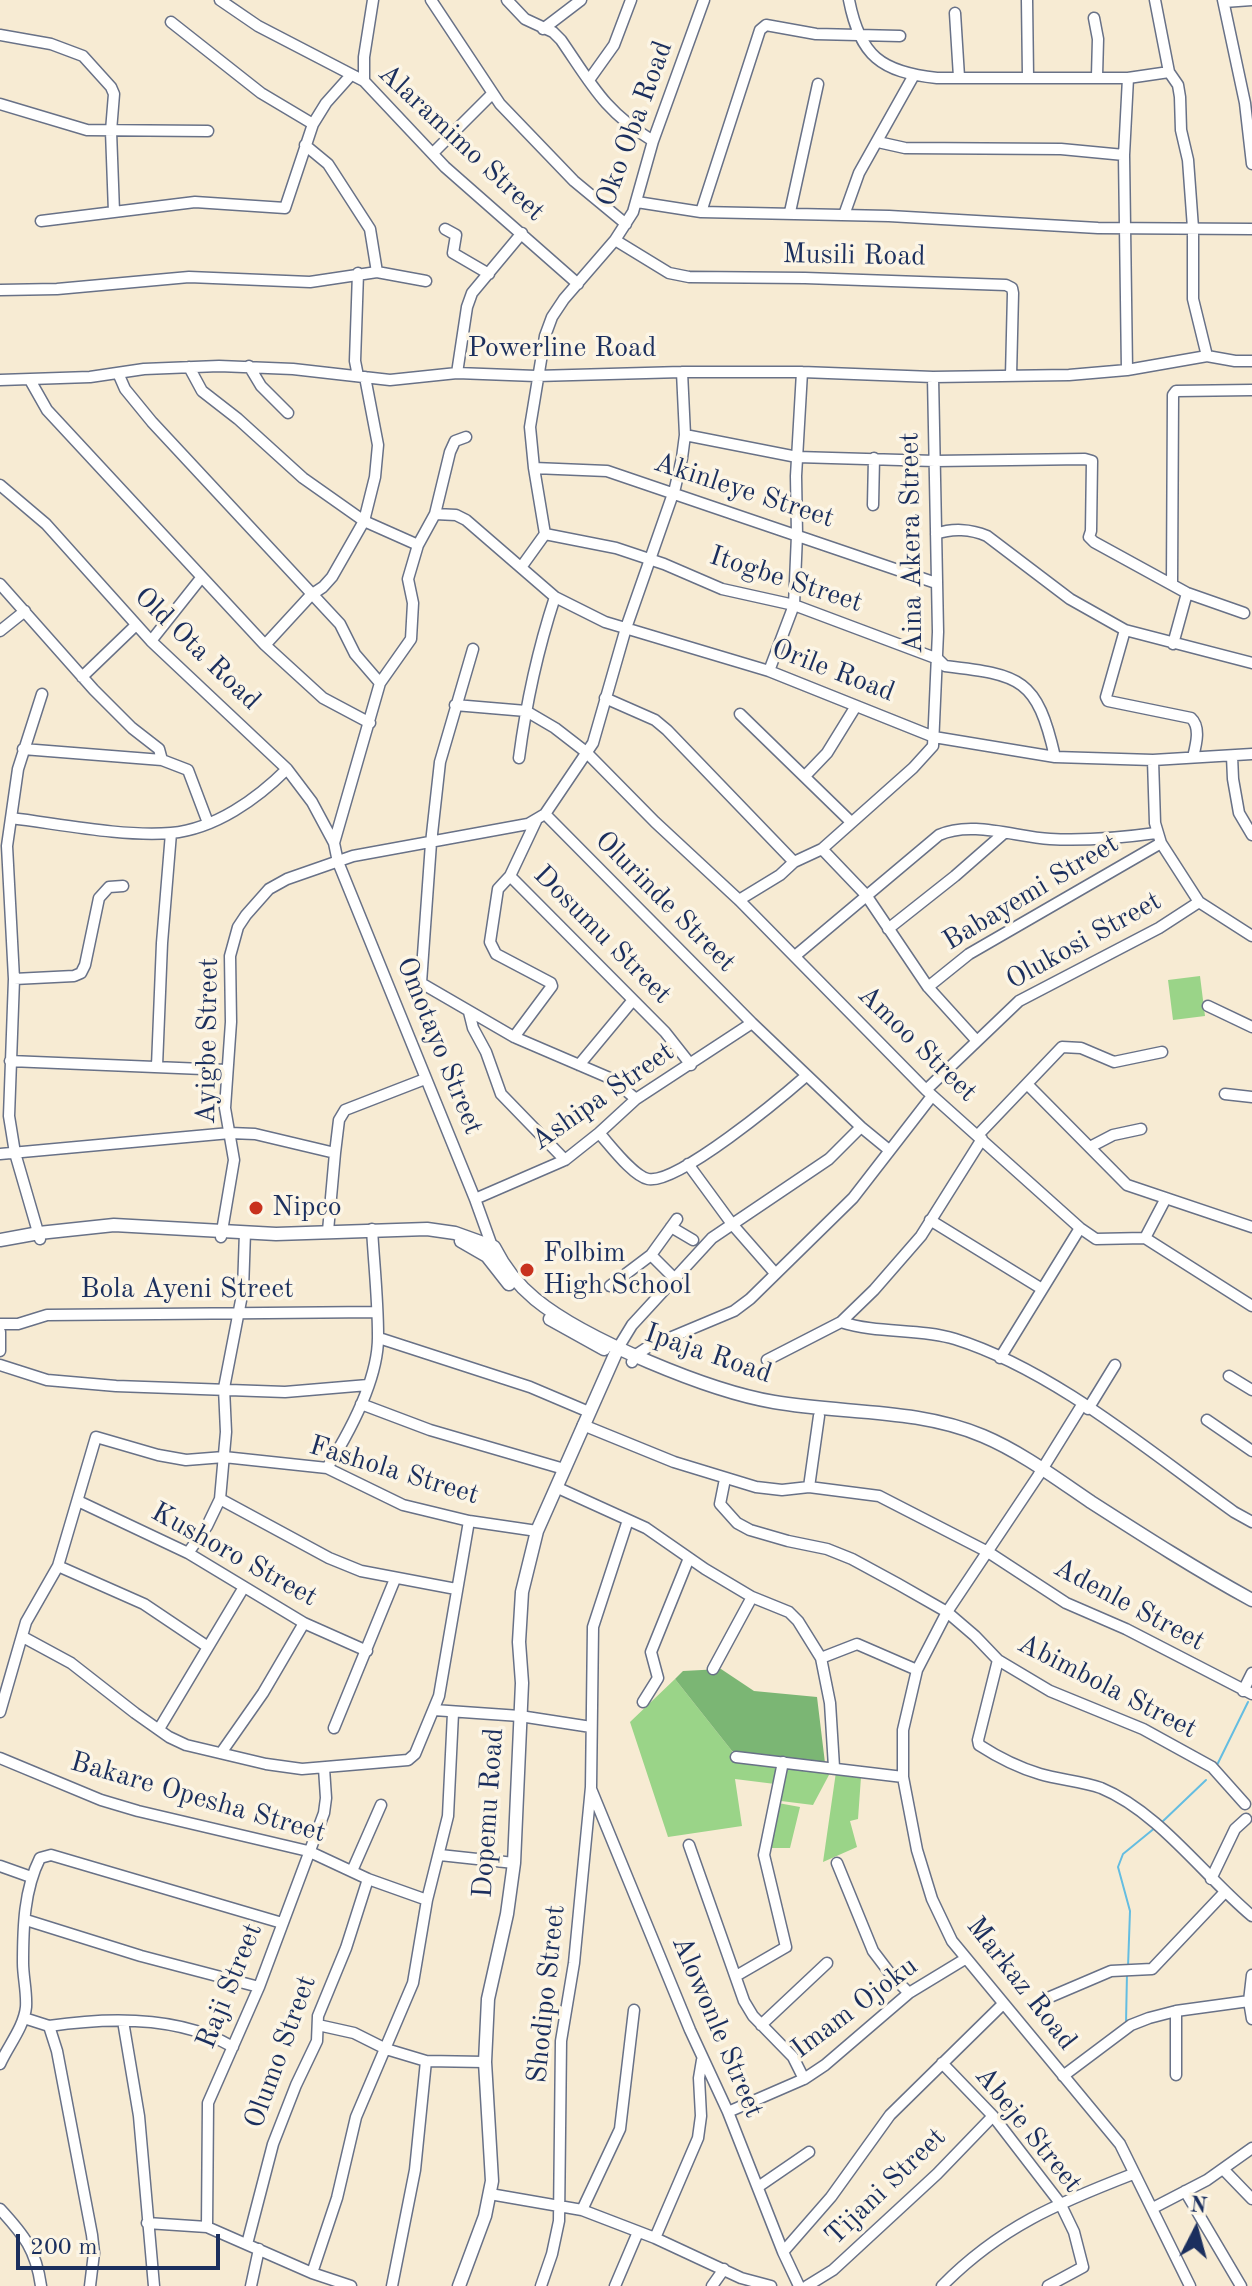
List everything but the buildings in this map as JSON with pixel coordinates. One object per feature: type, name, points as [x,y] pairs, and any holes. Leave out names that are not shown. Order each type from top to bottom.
[{"type":"main road","points":[[0,1240],[114,1225],[288,1240],[372,1232]]},
{"type":"main road","points":[[245,1236],[328,1231],[447,1231],[491,1252]]},
{"type":"main road","points":[[0,1247],[40,1236]]},
{"type":"main road","name":"Ipaja Road","points":[[491,1252],[533,1298],[617,1352],[770,1402],[909,1417],[982,1435],[1252,1607]]},
{"type":"main road","name":"Dopemu Road","points":[[459,2286],[481,2229],[493,2170],[485,2062],[488,1999],[514,1863],[522,1683],[519,1642],[522,1592],[537,1531],[617,1352]]},
{"type":"main road","name":"Ipaja Road","points":[[634,1358],[716,1394],[769,1408],[819,1416],[945,1426]]},
{"type":"main road","name":"Ipaja Road","points":[[1040,1473],[1248,1597]]},
{"type":"street","name":"Alaramimo Street","points":[[220,0],[258,26],[364,81],[445,167],[578,284]]},
{"type":"street","points":[[364,81],[364,57],[373,0]]},
{"type":"street","points":[[431,0],[491,95],[574,181],[626,224]]},
{"type":"street","points":[[507,0],[525,19],[553,32],[609,109],[653,141]]},
{"type":"street","points":[[543,29],[581,0]]},
{"type":"street","points":[[589,80],[614,45],[631,0]]},
{"type":"street","name":"Oko Oba Road","points":[[545,534],[530,427],[545,336],[552,317],[615,240],[637,202],[653,141],[704,0]]},
{"type":"street","points":[[849,0],[857,36],[884,64],[914,75],[1128,78],[1169,72]]},
{"type":"street","points":[[1027,0],[1028,76]]},
{"type":"street","points":[[1155,0],[1169,72],[1178,85],[1180,97],[1193,228],[1193,299],[1207,356]]},
{"type":"street","points":[[1252,0],[1224,1],[1245,103],[1252,161]]},
{"type":"street","points":[[955,13],[959,77]]},
{"type":"street","points":[[1094,18],[1098,39],[1097,76]]},
{"type":"street","points":[[171,22],[261,93],[313,124]]},
{"type":"street","points":[[701,212],[760,30],[766,25],[774,25],[816,34],[900,36]]},
{"type":"street","points":[[0,35],[51,44],[79,54],[113,90],[114,212]]},
{"type":"street","points":[[41,221],[195,202],[285,208],[313,124],[326,103],[351,75]]},
{"type":"street","points":[[844,215],[859,173],[914,75]]},
{"type":"street","points":[[1127,370],[1124,155],[1128,78]]},
{"type":"street","points":[[790,212],[818,84]]},
{"type":"street","points":[[433,153],[491,95]]},
{"type":"street","points":[[0,104],[87,130],[208,131]]},
{"type":"street","points":[[878,142],[905,148],[1061,149],[1124,155]]},
{"type":"street","points":[[305,145],[334,172],[370,229],[377,272]]},
{"type":"street","points":[[637,202],[701,212],[790,212],[1126,228],[1252,229]]},
{"type":"street","points":[[445,229],[456,235],[453,253],[489,274]]},
{"type":"street","points":[[457,373],[472,293],[522,233]]},
{"type":"street","name":"Musili Road","points":[[615,240],[669,273],[689,277],[1006,285],[1012,288],[1013,293],[1011,376]]},
{"type":"street","points":[[0,290],[57,289],[189,277],[310,282],[377,272],[426,281]]},
{"type":"street","points":[[265,645],[332,577],[364,521],[375,477],[378,445],[362,376],[355,361],[358,273]]},
{"type":"street","name":"Powerline Road","points":[[0,380],[249,366],[390,380],[457,373],[536,376],[802,372],[933,377],[1011,376],[1127,370],[1207,356],[1252,361]]},
{"type":"street","points":[[249,366],[261,386],[288,413]]},
{"type":"street","points":[[189,367],[196,384],[213,401],[238,419],[303,478],[364,521],[418,545]]},
{"type":"street","points":[[514,1037],[552,986],[492,949],[490,942],[498,889],[510,876],[541,817],[593,743],[626,628],[673,493],[682,458],[685,435],[682,372]]},
{"type":"street","points":[[769,671],[794,605],[802,372]]},
{"type":"street","points":[[118,373],[125,389],[152,422],[340,624],[355,654],[380,683]]},
{"type":"street","name":"Aina Akera Street","points":[[933,377],[938,659],[934,737]]},
{"type":"street","points":[[30,380],[47,410],[265,645],[323,698],[370,723]]},
{"type":"street","points":[[1172,583],[1173,395],[1176,391],[1252,390]]},
{"type":"street","points":[[685,435],[797,457],[935,461],[1080,458],[1092,461],[1089,537],[1108,551],[1187,593],[1244,613]]},
{"type":"street","points":[[334,843],[380,683],[411,639],[413,603],[408,579],[418,545],[435,514],[450,452],[455,441],[466,437]]},
{"type":"street","points":[[873,505],[874,458]]},
{"type":"street","name":"Akinleye Street","points":[[534,468],[596,469],[936,583]]},
{"type":"street","name":"Old Ota Road","points":[[1,487],[46,524],[135,626],[287,769],[312,802],[334,843],[338,862]]},
{"type":"street","name":"Orile Road","points":[[435,514],[456,515],[466,520],[555,597],[605,622],[769,671],[934,737],[1055,757],[1153,760],[1252,754]]},
{"type":"street","points":[[936,534],[974,531],[987,536],[1070,599],[1125,630],[1252,663]]},
{"type":"street","points":[[522,566],[545,534]]},
{"type":"street","name":"Itogbe Street","points":[[545,534],[581,539],[649,559],[722,589],[794,605],[938,659],[945,666],[1004,674],[1022,684],[1040,709],[1055,757]]},
{"type":"street","points":[[151,641],[201,578]]},
{"type":"street","points":[[0,584],[82,677],[132,728],[159,749],[162,760]]},
{"type":"street","points":[[1173,644],[1187,593]]},
{"type":"street","points":[[519,758],[542,636],[555,597]]},
{"type":"street","points":[[0,631],[25,611]]},
{"type":"street","points":[[82,677],[135,626]]},
{"type":"street","points":[[1125,630],[1106,697],[1108,701],[1191,718],[1196,724],[1197,743],[1193,757]]},
{"type":"street","points":[[473,649],[440,762],[421,983],[514,1037],[612,1079],[636,1099]]},
{"type":"street","points":[[40,1236],[15,1153],[9,1116],[14,979],[5,920],[11,818],[23,749],[42,694]]},
{"type":"street","points":[[605,698],[655,720],[667,730],[794,862]]},
{"type":"street","points":[[455,705],[526,711]]},
{"type":"street","points":[[805,776],[827,753],[856,706]]},
{"type":"street","name":"Amoo Street","points":[[526,711],[586,752],[739,900],[929,1093],[1080,1228],[1096,1239],[1145,1238]]},
{"type":"street","points":[[740,714],[850,821]]},
{"type":"street","points":[[739,900],[780,875],[794,862],[822,849],[913,768],[933,746],[934,737]]},
{"type":"street","points":[[23,749],[162,760],[188,770],[208,823]]},
{"type":"street","points":[[1232,756],[1239,813],[1252,835]]},
{"type":"street","points":[[1153,760],[1158,838],[1199,902],[1252,936]]},
{"type":"street","points":[[11,818],[139,833],[171,833],[208,823],[269,787],[287,769]]},
{"type":"street","name":"Ayigbe Street","points":[[222,1233],[234,1160],[225,1108],[230,956],[238,927],[257,900],[287,879],[338,862],[384,849],[431,843],[541,817]]},
{"type":"street","name":"Olurinde Street","points":[[541,817],[806,1076],[889,1150]]},
{"type":"street","points":[[795,956],[939,835],[954,830],[1084,840],[1158,838]]},
{"type":"street","points":[[157,1066],[171,833]]},
{"type":"street","points":[[888,929],[1003,834]]},
{"type":"street","name":"Babayemi Street","points":[[928,987],[969,954],[1158,838]]},
{"type":"street","points":[[822,849],[866,895],[928,987],[976,1040]]},
{"type":"street","name":"Omotayo Street","points":[[338,862],[475,1199],[491,1252]]},
{"type":"street","name":"Dosumu Street","points":[[510,876],[665,1032],[691,1065]]},
{"type":"street","points":[[14,979],[81,973],[99,898],[109,887],[123,886]]},
{"type":"street","name":"Olukosi Street","points":[[634,1358],[660,1342],[734,1311],[853,1198],[929,1093],[976,1040],[1019,1001],[1148,934],[1199,902]]},
{"type":"street","points":[[579,1065],[633,1000]]},
{"type":"street","points":[[1208,1006],[1252,1027]]},
{"type":"street","points":[[469,1012],[501,1094],[565,1160]]},
{"type":"street","name":"Ashipa Street","points":[[475,1199],[565,1160],[636,1099],[752,1023]]},
{"type":"street","points":[[767,1360],[841,1322],[912,1247],[980,1137],[1062,1047],[1081,1048],[1114,1062],[1162,1052]]},
{"type":"street","points":[[10,1061],[227,1070]]},
{"type":"street","points":[[599,1133],[642,1177],[655,1180],[688,1164],[757,1119],[806,1076]]},
{"type":"street","points":[[328,1231],[339,1120],[345,1110],[425,1079]]},
{"type":"street","points":[[1027,1084],[1127,1185],[1252,1227]]},
{"type":"street","points":[[1225,1094],[1252,1097]]},
{"type":"street","points":[[617,1352],[632,1325],[720,1232],[829,1159],[861,1127]]},
{"type":"street","points":[[1090,1147],[1113,1135],[1141,1129]]},
{"type":"street","points":[[0,1154],[230,1133],[255,1134],[335,1153]]},
{"type":"street","points":[[688,1164],[732,1224],[774,1272]]},
{"type":"street","points":[[1166,1198],[1145,1238],[1252,1306]]},
{"type":"street","points":[[930,1220],[1042,1289]]},
{"type":"street","points":[[610,1286],[651,1255],[674,1223],[693,1240]]},
{"type":"street","points":[[1000,1358],[1080,1228]]},
{"type":"street","points":[[327,1468],[345,1440],[361,1404],[379,1338],[372,1232]]},
{"type":"street","points":[[188,1553],[207,1526],[220,1499],[224,1457],[224,1388],[243,1290],[245,1236]]},
{"type":"street","points":[[651,1255],[674,1278]]},
{"type":"street","name":"Bola Ayeni Street","points":[[0,1324],[18,1324],[47,1315],[376,1312]]},
{"type":"street","points":[[841,1322],[954,1339],[1020,1366],[1252,1522]]},
{"type":"street","points":[[0,1332],[0,1351]]},
{"type":"street","points":[[379,1338],[530,1387],[589,1412]]},
{"type":"street","points":[[0,1365],[47,1380],[116,1386],[285,1392],[368,1385]]},
{"type":"street","name":"Markaz Road","points":[[1115,1365],[947,1612],[917,1670],[903,1730],[903,1777],[917,1850],[932,1899],[952,1941],[1120,2144],[1190,2286]]},
{"type":"street","points":[[1229,1376],[1252,1390]]},
{"type":"street","points":[[361,1404],[430,1430],[564,1469]]},
{"type":"street","points":[[809,1487],[819,1416]]},
{"type":"street","points":[[1207,1420],[1252,1451]]},
{"type":"street","name":"Adenle Street","points":[[583,1425],[725,1479],[782,1490],[809,1487],[879,1496],[988,1552],[1066,1603],[1126,1629],[1248,1693]]},
{"type":"street","name":"Fashola Street","points":[[78,1501],[96,1437],[186,1460],[224,1457],[327,1468],[403,1505],[469,1521],[537,1531]]},
{"type":"street","name":"Abimbola Street","points":[[725,1479],[720,1504],[737,1523],[765,1536],[827,1549],[852,1559],[947,1612],[998,1660],[1050,1691],[1143,1729],[1212,1767],[1245,1804]]},
{"type":"street","points":[[558,1488],[646,1528],[752,1597],[789,1612],[798,1621],[821,1658],[830,1703],[834,1767]]},
{"type":"street","points":[[220,1499],[329,1558],[361,1571],[456,1589]]},
{"type":"street","points":[[0,1712],[26,1622],[58,1566],[78,1501]]},
{"type":"street","name":"Kushoro Street","points":[[78,1501],[188,1553],[304,1623],[367,1651]]},
{"type":"street","name":"Shodipo Street","points":[[541,2286],[555,2244],[559,2206],[561,2041],[574,1963],[591,1787],[593,1627],[628,1520]]},
{"type":"street","points":[[23,1637],[71,1663],[159,1729],[186,1745],[282,1767],[324,1768],[408,1760],[415,1754],[439,1696],[469,1521]]},
{"type":"street","points":[[643,1702],[658,1678],[651,1652],[689,1558]]},
{"type":"street","points":[[58,1566],[144,1604],[208,1647]]},
{"type":"street","points":[[334,1728],[395,1579]]},
{"type":"street","points":[[159,1729],[244,1587]]},
{"type":"street","points":[[713,1669],[752,1597]]},
{"type":"street","points":[[221,1753],[263,1693],[304,1623]]},
{"type":"street","points":[[821,1658],[857,1644],[917,1670]]},
{"type":"street","points":[[998,1660],[978,1740],[982,1748],[1037,1773],[1101,1788],[1156,1824],[1224,1893],[1252,1916]]},
{"type":"street","points":[[1248,1693],[1252,1673]]},
{"type":"street","points":[[434,1710],[520,1716],[591,1727]]},
{"type":"street","points":[[312,2273],[337,2198],[356,2117],[409,1997],[427,1900],[448,1816],[453,1713]]},
{"type":"street","points":[[736,1757],[903,1777]]},
{"type":"street","name":"Bakare Opesha Street","points":[[0,1758],[101,1800],[308,1851],[368,1879],[427,1900]]},
{"type":"street","points":[[736,1976],[786,1947],[764,1855],[783,1762]]},
{"type":"street","name":"Raji Street","points":[[207,2227],[206,2112],[212,2089],[259,1987],[324,1813],[324,1768]]},
{"type":"street","name":"Alowonle Street","points":[[591,1787],[702,2060],[728,2112],[799,2286]]},
{"type":"street","points":[[352,1871],[381,1805]]},
{"type":"street","points":[[1211,1879],[1235,1829],[1246,1819]]},
{"type":"street","points":[[689,1845],[744,2001],[761,2025],[793,2057],[804,2079]]},
{"type":"street","points":[[0,2064],[24,2018],[25,1910],[31,1877],[40,1858],[51,1855],[282,1923]]},
{"type":"street","points":[[440,1855],[514,1863]]},
{"type":"street","points":[[837,1863],[873,1951],[909,1993]]},
{"type":"street","points":[[0,1866],[31,1877]]},
{"type":"street","name":"Olumo Street","points":[[247,2244],[273,2144],[317,2041],[318,2016],[346,1948],[368,1879]]},
{"type":"street","points":[[1050,1997],[1111,1971],[1152,1969],[1224,1893]]},
{"type":"street","points":[[26,1920],[141,1956],[259,1987]]},
{"type":"street","name":"Imam Ojoku","points":[[728,2112],[804,2079],[848,2047],[909,1993],[965,1959]]},
{"type":"street","points":[[761,2025],[827,1963]]},
{"type":"street","points":[[1252,1975],[1249,2001],[1252,2019]]},
{"type":"street","points":[[1063,2076],[1131,2025],[1176,2011],[1249,2001]]},
{"type":"street","points":[[783,2252],[831,2197],[875,2133],[1003,2004]]},
{"type":"street","points":[[582,2210],[620,2129],[634,2010]]},
{"type":"street","points":[[1176,2011],[1176,2075]]},
{"type":"street","points":[[24,2018],[49,2026],[78,2021],[123,2021],[194,2030],[208,2033],[233,2047]]},
{"type":"street","points":[[123,2021],[139,2116],[154,2286]]},
{"type":"street","points":[[318,2025],[354,2033],[386,2049],[426,2061],[485,2062]]},
{"type":"street","points":[[49,2026],[57,2051],[92,2235],[94,2253],[90,2286]]},
{"type":"street","points":[[655,2238],[698,2138],[702,2060]]},
{"type":"street","points":[[393,2286],[415,2170],[426,2061]]},
{"type":"street","name":"Abeje Street","points":[[942,2063],[993,2116],[1060,2203],[1074,2232],[1083,2267],[1048,2286]]},
{"type":"street","name":"Tijani Street","points":[[807,2286],[833,2270],[937,2174],[993,2116]]},
{"type":"street","points":[[1153,2208],[1223,2169],[1252,2148]]},
{"type":"street","points":[[758,2187],[809,2152]]},
{"type":"street","points":[[1223,2169],[1252,2199]]},
{"type":"street","points":[[942,2286],[964,2264],[1025,2220],[1133,2174]]},
{"type":"street","points":[[1185,2191],[1241,2286]]},
{"type":"street","points":[[490,2194],[582,2210],[655,2238],[741,2278],[771,2286]]},
{"type":"street","points":[[0,2209],[21,2231],[32,2249],[41,2286]]},
{"type":"street","points":[[147,2223],[207,2227],[312,2273],[324,2282],[351,2286]]},
{"type":"street","points":[[615,2286],[638,2232]]},
{"type":"street","points":[[251,2286],[259,2249]]},
{"type":"street","points":[[712,2286],[724,2269]]},
{"type":"green space","points":[[1200,976],[1205,1016],[1173,1020],[1168,980]]},
{"type":"green space","points":[[721,1669],[754,1691],[817,1697],[825,1763],[732,1751],[675,1679],[683,1671]]},
{"type":"green space","points":[[675,1679],[732,1751],[735,1760],[779,1766],[775,1784],[735,1779],[742,1826],[668,1837],[630,1722]]},
{"type":"green space","points":[[787,1767],[830,1773],[813,1805],[781,1801]]},
{"type":"green space","points":[[836,1772],[861,1777],[858,1819],[850,1821],[857,1847],[823,1862]]},
{"type":"green space","points":[[778,1803],[800,1807],[790,1848],[771,1848]]},
{"type":"waterway","points":[[1217,1765],[1248,1702]]},
{"type":"waterway","points":[[1161,1823],[1206,1780]]},
{"type":"waterway","points":[[1128,1967],[1130,1911],[1118,1867],[1123,1854],[1156,1827]]},
{"type":"waterway","points":[[1126,2023],[1127,1973]]},
{"type":"place","name":"Nipco","points":[[256,1208]]},
{"type":"place","name":"Folbim High School","points":[[527,1270]]}]
